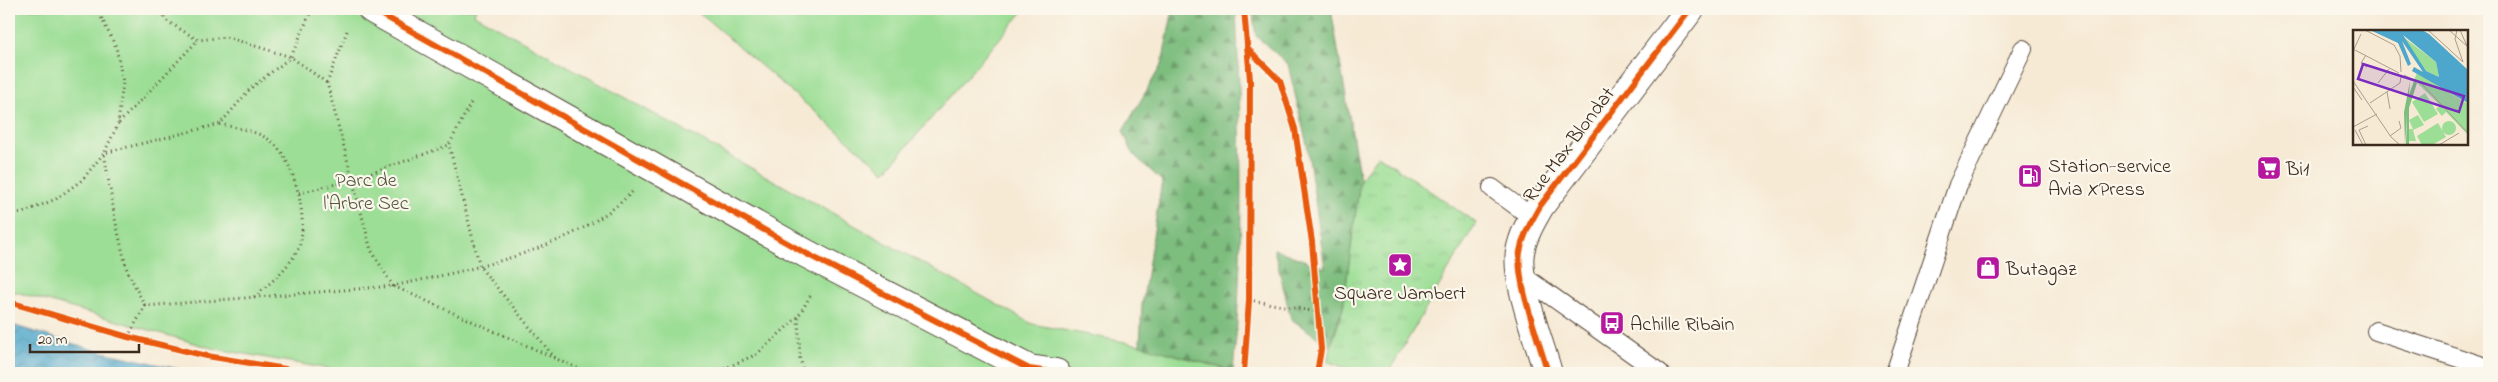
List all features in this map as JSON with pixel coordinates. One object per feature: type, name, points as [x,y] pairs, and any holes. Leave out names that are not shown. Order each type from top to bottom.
[{"type":"street","name":"Rue Max Blondat","points":[[1548,373],[1520,274],[1520,253],[1527,228],[1690,9]]},
{"type":"street","points":[[362,16],[487,74],[828,265],[1028,369],[1056,373]]},
{"type":"lane","points":[[1895,373],[1958,185],[2023,49]]},
{"type":"lane","points":[[1492,188],[1533,218]]},
{"type":"lane","points":[[1520,274],[1660,373]]},
{"type":"lane","points":[[2376,331],[2489,368]]},
{"type":"path","points":[[9,215],[22,213],[56,199],[82,180],[104,154],[118,124],[123,82],[116,47],[97,9]]},
{"type":"path","points":[[158,9],[167,21],[198,40],[226,37],[291,57],[327,83],[371,250],[392,286],[588,373]]},
{"type":"path","points":[[220,124],[251,88],[291,57],[312,9]]},
{"type":"path","points":[[327,83],[362,16]]},
{"type":"path","points":[[118,124],[198,40]]},
{"type":"path","points":[[299,193],[353,180],[449,145],[487,74]]},
{"type":"path","points":[[104,154],[220,124],[246,130],[271,141],[288,162],[299,193],[302,224],[299,248],[284,270],[253,297]]},
{"type":"path","points":[[449,145],[480,267],[556,359]]},
{"type":"path","points":[[104,154],[115,219],[127,270],[145,306]]},
{"type":"path","points":[[145,306],[392,286],[480,267],[556,240],[594,222],[626,198],[656,169]]},
{"type":"path","points":[[715,373],[757,354],[798,316],[828,265]]},
{"type":"path","points":[[1248,300],[1318,312]]},
{"type":"path","points":[[128,337],[145,306]]},
{"type":"path","points":[[798,316],[800,358],[804,373]]},
{"type":"path","points":[[119,335],[137,339]]},
{"type":"green space","name":"Parc de l'Arbre Sec","points":[[9,9],[476,9],[474,14],[1032,324],[1140,345],[1238,373],[351,373],[212,348],[9,290]]},
{"type":"green space","points":[[695,9],[1025,9],[885,172]]},
{"type":"green space","points":[[1173,9],[1236,9],[1241,235],[1233,371],[1140,345],[1142,305],[1162,181],[1133,154],[1123,131],[1162,64]]},
{"type":"green space","points":[[1252,9],[1331,9],[1360,180],[1343,308],[1330,346],[1291,319],[1274,249],[1325,268],[1307,145],[1288,64],[1256,36]]},
{"type":"green space","name":"Square Jambert","points":[[1378,155],[1476,223],[1388,373],[1358,373],[1327,361],[1343,308],[1360,180]]},
{"type":"water","points":[[9,324],[94,350],[197,373],[9,373]]},
{"type":"cycle path","points":[[372,9],[805,253],[1029,369],[1056,373]]},
{"type":"cycle path","points":[[1244,9],[1250,80],[1249,300],[1244,373]]},
{"type":"cycle path","points":[[1548,373],[1529,312],[1521,278],[1519,264],[1521,246],[1540,206],[1690,9]]},
{"type":"cycle path","points":[[1247,48],[1280,81],[1295,129],[1312,242],[1321,349],[1317,373]]},
{"type":"cycle path","points":[[9,302],[128,337],[207,356],[310,373]]},
{"type":"place","name":"Bi1","points":[[2269,168]]},
{"type":"place","name":"Station-service Avia XPress","points":[[2030,176]]},
{"type":"place","name":"Square Jambert","points":[[1400,265]]},
{"type":"place","name":"Butagaz","points":[[1988,268]]},
{"type":"place","name":"Achille Ribain","points":[[1612,323]]}]
